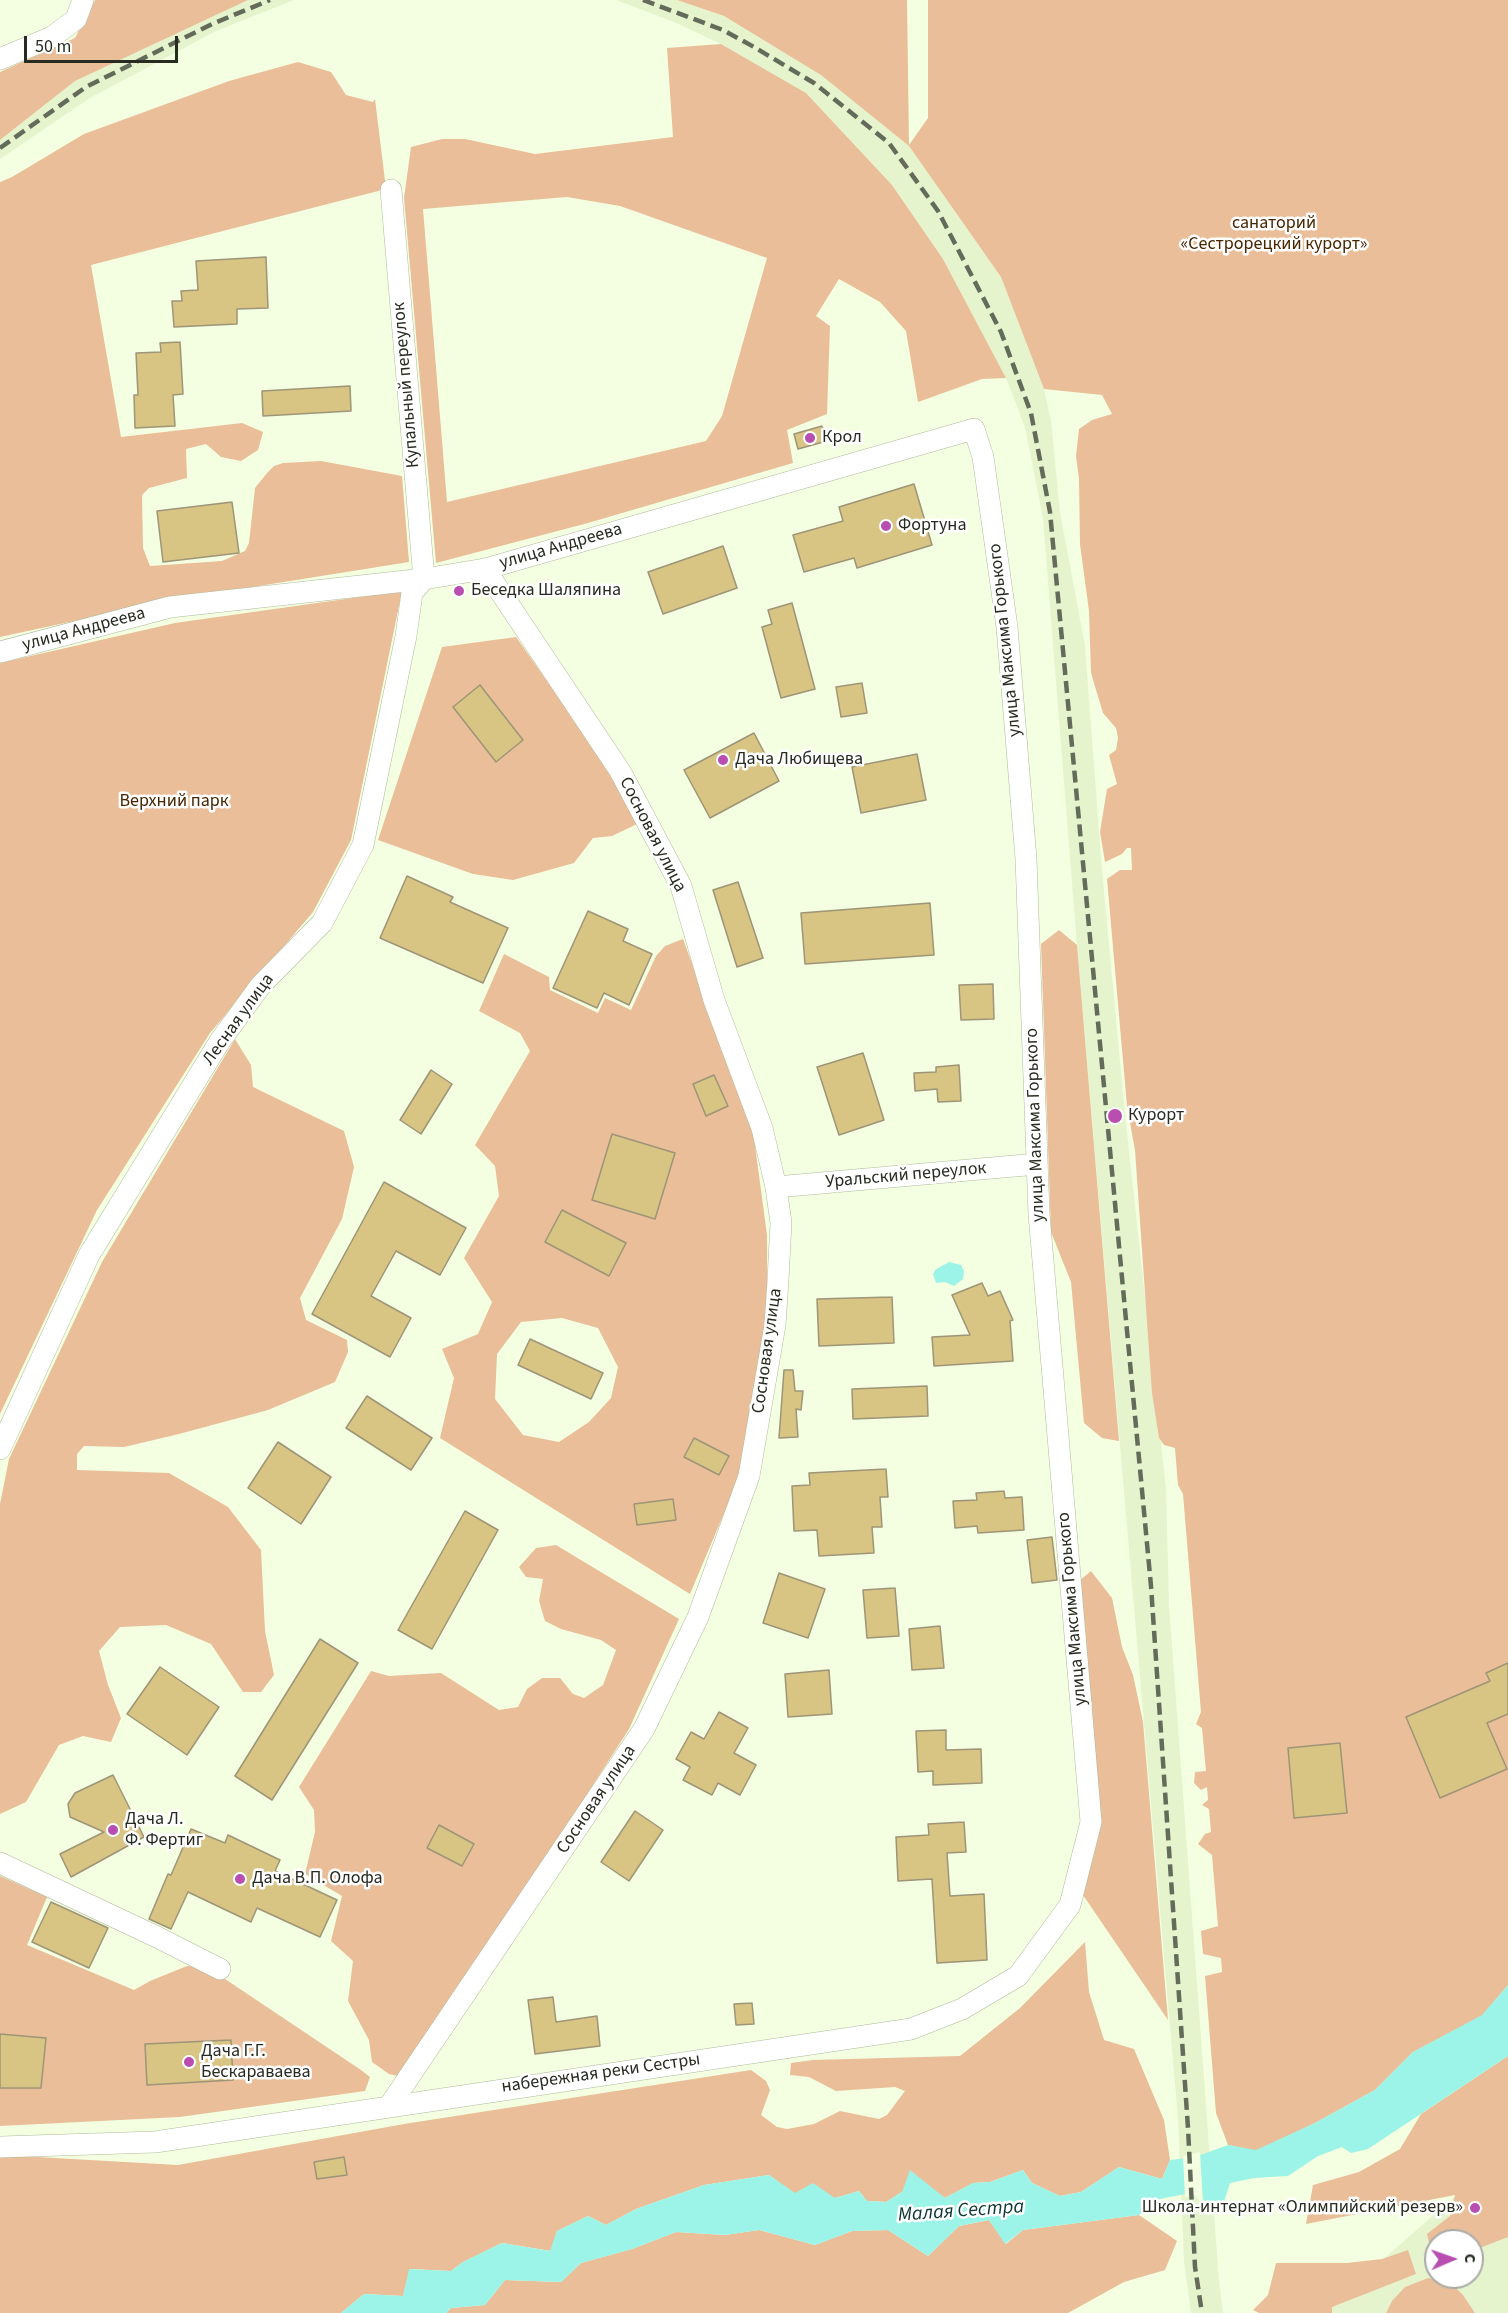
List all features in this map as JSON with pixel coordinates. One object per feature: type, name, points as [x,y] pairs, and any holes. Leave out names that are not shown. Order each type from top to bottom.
[{"type":"street","points":[[0,59],[52,37],[76,19],[83,0]]},
{"type":"street","name":"Купальный переулок","points":[[391,190],[424,579]]},
{"type":"street","name":"улица Андреева","points":[[0,652],[170,607],[424,579],[484,570],[974,429]]},
{"type":"street","name":"улица Максима Горького","points":[[974,429],[984,457],[1007,627],[1026,858],[1039,1214],[1091,1822]]},
{"type":"street","name":"Сосновая улица","points":[[390,2105],[644,1729],[698,1617],[749,1476],[775,1325],[781,1223],[776,1187],[762,1128],[714,1000],[681,886],[621,771],[484,570]]},
{"type":"street","name":"Лесная улица","points":[[0,1449],[89,1255],[220,1041],[261,985],[322,923],[363,845],[406,636],[412,593],[424,579]]},
{"type":"street","name":"Уральский переулок","points":[[776,1187],[1037,1164]]},
{"type":"street","name":"набережная реки Сестры","points":[[0,2147],[155,2142],[291,2123],[390,2105],[911,2029],[962,2009],[1018,1976],[1070,1905],[1091,1822]]},
{"type":"street","points":[[0,1863],[157,1936],[220,1969]]},
{"type":"shaded area","points":[[248,0],[294,0],[216,31],[90,98],[0,159],[0,140],[75,81]]},
{"type":"shaded area","points":[[616,0],[677,0],[724,16],[822,75],[909,146],[1001,277],[1044,389],[1051,421],[1060,512],[1085,646],[1102,870],[1125,1114],[1166,1489],[1169,1605],[1223,2313],[1191,2313],[1184,2261],[1178,2119],[1077,945],[1043,519],[1025,427],[1006,378],[943,259],[892,185],[806,93],[721,44],[674,22]]},
{"type":"shaded area","name":"Школа-интернат «Олимпийский резерв»","points":[[1508,2150],[1508,2313],[1309,2313],[1372,2269]]},
{"type":"green space","points":[[95,0],[248,0],[75,81],[0,140],[0,72],[75,38]]},
{"type":"green space","name":"санаторий «Сестрорецкий курорт»","points":[[677,0],[907,0],[909,145],[928,118],[928,0],[1508,0],[1508,1985],[1482,2016],[1413,2052],[1375,2090],[1315,2123],[1256,2151],[1228,2145],[1216,2113],[1205,1976],[1222,1972],[1221,1958],[1203,1954],[1201,1931],[1218,1926],[1212,1855],[1198,1844],[1205,1834],[1211,1832],[1209,1809],[1202,1805],[1208,1800],[1207,1787],[1201,1790],[1194,1783],[1195,1772],[1206,1771],[1202,1728],[1196,1724],[1201,1712],[1183,1494],[1178,1485],[1175,1448],[1164,1445],[1159,1438],[1152,1393],[1135,1150],[1127,1106],[1107,879],[1120,870],[1132,870],[1131,848],[1127,848],[1122,854],[1105,862],[1100,832],[1107,789],[1117,784],[1109,755],[1116,750],[1118,738],[1116,728],[1103,713],[1091,673],[1089,611],[1080,544],[1079,479],[1076,456],[1079,429],[1092,420],[1112,414],[1102,395],[1044,389],[1001,277],[909,146],[821,75],[724,16]]},
{"type":"green space","points":[[721,44],[806,93],[892,185],[943,259],[1006,378],[982,379],[918,402],[906,331],[880,302],[839,279],[816,316],[830,326],[827,414],[787,430],[793,463],[588,523],[436,563],[404,198],[411,147],[442,139],[465,139],[535,154],[673,137],[667,48]],"holes":[[[567,197],[620,206],[767,258],[722,416],[706,441],[447,502],[423,209]]]},
{"type":"green space","points":[[298,62],[331,72],[346,95],[373,102],[375,99],[386,189],[91,265],[121,437],[242,423],[263,432],[258,450],[241,461],[221,457],[206,444],[186,449],[187,478],[149,488],[142,495],[143,548],[150,566],[222,561],[245,551],[249,543],[255,488],[267,473],[274,466],[283,463],[321,461],[402,476],[409,562],[171,600],[0,637],[0,182],[84,134],[229,81]]},
{"type":"green space","name":"Верхний парк","points":[[402,591],[351,840],[313,912],[210,1033],[97,1210],[0,1414],[0,663],[175,623]]},
{"type":"green space","points":[[516,637],[611,772],[637,824],[612,836],[593,838],[574,863],[513,880],[473,874],[378,840],[442,647]]},
{"type":"green space","points":[[1059,930],[1077,945],[1119,1441],[1102,1438],[1084,1423],[1071,1282],[1051,1232],[1041,944]]},
{"type":"green space","points":[[683,939],[753,1131],[767,1235],[767,1322],[738,1480],[690,1594],[440,1438],[454,1378],[442,1349],[478,1334],[492,1302],[464,1258],[499,1196],[495,1166],[475,1145],[530,1051],[520,1033],[479,1011],[504,954],[549,977],[550,990],[598,1013],[605,998],[631,1010],[656,956],[665,946]],"holes":[[[562,1318],[598,1328],[618,1367],[611,1398],[589,1422],[559,1442],[523,1435],[495,1399],[497,1354],[521,1322]]]},
{"type":"green space","points":[[235,1039],[251,1065],[253,1087],[344,1131],[354,1167],[342,1219],[300,1298],[306,1320],[347,1340],[348,1352],[335,1382],[268,1410],[179,1434],[124,1447],[84,1446],[77,1454],[77,1470],[169,1473],[228,1507],[261,1550],[265,1631],[274,1675],[261,1692],[243,1692],[211,1644],[166,1625],[120,1627],[99,1651],[108,1685],[121,1718],[111,1742],[83,1736],[59,1745],[26,1802],[0,1814],[0,1504],[9,1459],[102,1262]]},
{"type":"green space","points":[[556,1545],[679,1619],[629,1729],[402,2077],[389,2074],[372,2062],[369,2040],[348,2001],[353,1961],[331,1941],[342,1896],[305,1874],[315,1832],[314,1810],[299,1787],[371,1671],[389,1676],[441,1673],[499,1710],[518,1707],[527,1689],[542,1678],[560,1678],[573,1694],[584,1698],[603,1685],[616,1650],[601,1640],[561,1629],[545,1621],[539,1601],[543,1579],[526,1577],[519,1567],[536,1548]]},
{"type":"green space","points":[[1091,1571],[1112,1598],[1122,1647],[1133,1675],[1143,1722],[1168,2020],[1083,1895],[1099,1822],[1079,1581]]},
{"type":"green space","points":[[0,1876],[47,1897],[27,1945],[134,1990],[187,1966],[207,1967],[370,2077],[365,2091],[180,2117],[0,2126]]},
{"type":"green space","points":[[1085,1942],[1089,1992],[1104,2040],[1134,2049],[1164,2120],[1170,2160],[1162,2179],[1119,2167],[1081,2192],[1060,2196],[1032,2183],[1023,2170],[990,2182],[973,2183],[945,2198],[930,2188],[902,2192],[886,2202],[867,2201],[859,2191],[835,2198],[795,2194],[769,2175],[704,2185],[636,2209],[606,2225],[588,2216],[557,2231],[551,2251],[502,2243],[463,2262],[451,2271],[410,2269],[403,2296],[364,2294],[341,2313],[0,2313],[0,2157],[19,2156],[178,2165],[404,2124],[751,2070],[766,2081],[770,2090],[761,2115],[777,2127],[787,2129],[814,2124],[840,2111],[879,2119],[887,2115],[905,2091],[895,2087],[836,2091],[809,2077],[790,2075],[791,2063],[813,2060],[960,2056],[1020,2008]]},
{"type":"green space","points":[[1508,2056],[1508,2237],[1484,2246],[1484,2229],[1433,2229],[1450,2216],[1455,2195],[1306,2224],[1313,2185],[1359,2172],[1400,2149],[1421,2114]]},
{"type":"green space","points":[[1139,2215],[1177,2241],[1165,2270],[1124,2282],[1068,2313],[446,2313],[451,2308],[485,2305],[505,2280],[561,2282],[581,2263],[632,2249],[676,2232],[725,2235],[759,2230],[815,2245],[852,2231],[888,2230],[928,2256],[959,2226],[989,2220],[1006,2244],[1023,2230]]},
{"type":"green space","points":[[1408,2250],[1416,2274],[1332,2307],[1332,2313],[1259,2313],[1253,2310],[1268,2295],[1276,2263],[1347,2263],[1382,2259]]},
{"type":"green space","points":[[1424,2280],[1424,2289],[1457,2289],[1475,2313],[1386,2313],[1392,2301],[1405,2287]]},
{"type":"water","points":[[949,1262],[961,1265],[964,1271],[963,1279],[954,1286],[945,1282],[936,1283],[933,1274],[935,1270]]},
{"type":"water","name":"Малая Сестра","points":[[1508,1985],[1508,2056],[1368,2149],[1351,2153],[1342,2147],[1318,2156],[1288,2176],[1254,2178],[1230,2183],[1220,2214],[1195,2192],[1155,2200],[1139,2215],[1023,2230],[1005,2244],[989,2220],[959,2226],[928,2256],[888,2230],[852,2231],[815,2245],[759,2230],[725,2235],[676,2232],[632,2249],[581,2263],[561,2282],[505,2280],[485,2305],[451,2308],[446,2313],[341,2313],[364,2294],[403,2296],[409,2269],[451,2271],[463,2262],[502,2243],[550,2251],[557,2231],[588,2216],[606,2225],[636,2209],[704,2185],[769,2175],[795,2193],[813,2183],[835,2198],[859,2191],[867,2201],[886,2202],[902,2192],[910,2170],[945,2198],[973,2183],[990,2182],[1023,2170],[1032,2183],[1060,2196],[1081,2192],[1119,2167],[1162,2179],[1170,2160],[1195,2157],[1228,2145],[1256,2150],[1315,2123],[1375,2090],[1413,2052],[1482,2015]]},
{"type":"pier","points":[[1200,2152],[1203,2203],[1194,2195],[1185,2197],[1183,2156]]},
{"type":"building","points":[[266,257],[268,308],[237,309],[237,324],[174,327],[172,301],[182,301],[181,291],[198,290],[196,261]]},
{"type":"building","points":[[180,342],[183,394],[173,395],[175,426],[135,428],[134,395],[138,395],[136,353],[161,352],[160,343]]},
{"type":"building","points":[[350,386],[351,411],[263,416],[262,391]]},
{"type":"building","name":"Крол","points":[[822,426],[827,441],[798,449],[794,434]]},
{"type":"building","name":"Фортуна","points":[[914,484],[932,545],[857,568],[854,558],[804,572],[793,535],[843,521],[839,507]]},
{"type":"building","points":[[232,502],[239,553],[163,562],[157,511]]},
{"type":"building","points":[[723,546],[737,588],[663,614],[648,572]]},
{"type":"building","points":[[792,603],[815,689],[781,698],[762,627],[772,624],[768,610]]},
{"type":"building","points":[[862,683],[867,713],[841,717],[836,687]]},
{"type":"building","points":[[480,685],[523,740],[496,762],[453,707]]},
{"type":"building","points":[[754,733],[779,781],[710,818],[684,770]]},
{"type":"building","points":[[917,754],[926,800],[861,813],[852,767]]},
{"type":"building","points":[[407,876],[453,897],[450,902],[508,928],[483,983],[380,938]]},
{"type":"building","points":[[738,882],[763,958],[737,967],[713,890]]},
{"type":"building","points":[[930,903],[934,955],[805,964],[801,913]]},
{"type":"building","points":[[588,911],[628,929],[623,941],[652,954],[629,1005],[604,993],[597,1008],[553,988]]},
{"type":"building","points":[[993,984],[994,1019],[961,1020],[959,985]]},
{"type":"building","points":[[863,1053],[884,1120],[839,1135],[817,1067]]},
{"type":"building","points":[[959,1065],[961,1101],[938,1102],[937,1089],[915,1091],[914,1073],[936,1072],[936,1067]]},
{"type":"building","points":[[431,1070],[452,1084],[421,1134],[400,1120]]},
{"type":"building","points":[[714,1075],[728,1106],[706,1116],[693,1084]]},
{"type":"building","points":[[612,1134],[675,1153],[655,1219],[592,1200]]},
{"type":"building","points":[[384,1182],[466,1228],[440,1275],[396,1251],[371,1296],[411,1318],[390,1357],[312,1314]]},
{"type":"building","points":[[562,1210],[626,1243],[609,1276],[545,1242]]},
{"type":"building","points":[[982,1283],[988,1296],[1000,1291],[1013,1320],[1010,1321],[1013,1361],[934,1366],[932,1337],[970,1335],[952,1295]]},
{"type":"building","points":[[892,1297],[894,1343],[819,1346],[817,1299]]},
{"type":"building","points":[[530,1339],[603,1373],[591,1399],[518,1365]]},
{"type":"building","points":[[784,1370],[793,1370],[795,1391],[803,1391],[801,1410],[796,1409],[798,1437],[779,1438]]},
{"type":"building","points":[[927,1386],[928,1416],[853,1419],[852,1389]]},
{"type":"building","points":[[367,1396],[432,1438],[411,1470],[346,1428]]},
{"type":"building","points":[[694,1438],[729,1456],[719,1475],[684,1457]]},
{"type":"building","points":[[278,1442],[331,1477],[301,1524],[248,1488]]},
{"type":"building","points":[[886,1469],[888,1497],[880,1497],[882,1527],[872,1527],[874,1553],[819,1556],[817,1530],[794,1531],[792,1486],[810,1485],[809,1473]]},
{"type":"building","points":[[1004,1491],[1005,1498],[1022,1497],[1024,1530],[978,1533],[977,1526],[955,1528],[953,1501],[977,1500],[976,1493]]},
{"type":"building","points":[[673,1499],[676,1520],[637,1525],[634,1504]]},
{"type":"building","points":[[465,1511],[498,1530],[432,1649],[398,1630]]},
{"type":"building","points":[[1052,1537],[1057,1580],[1032,1583],[1027,1540]]},
{"type":"building","points":[[779,1573],[825,1589],[808,1638],[763,1623]]},
{"type":"building","points":[[895,1588],[899,1636],[867,1638],[863,1590]]},
{"type":"building","points":[[940,1626],[944,1668],[912,1670],[909,1629]]},
{"type":"building","points":[[320,1639],[358,1663],[272,1800],[235,1776]]},
{"type":"building","points":[[1508,1663],[1508,1714],[1487,1723],[1507,1769],[1440,1798],[1406,1717],[1490,1681],[1486,1673]]},
{"type":"building","points":[[160,1667],[219,1707],[187,1755],[127,1714]]},
{"type":"building","points":[[829,1670],[832,1714],[788,1717],[785,1674]]},
{"type":"building","points":[[719,1712],[748,1728],[734,1753],[756,1765],[740,1795],[718,1783],[712,1795],[683,1780],[690,1767],[676,1759],[691,1732],[704,1739]]},
{"type":"building","points":[[946,1730],[946,1750],[981,1749],[982,1783],[933,1785],[933,1771],[918,1772],[916,1731]]},
{"type":"building","points":[[1340,1743],[1347,1813],[1294,1818],[1288,1748]]},
{"type":"building","name":"Дача Л. Ф. Фертиг","points":[[113,1775],[144,1837],[71,1877],[60,1854],[104,1832],[70,1817],[68,1804],[75,1793]]},
{"type":"building","points":[[635,1811],[663,1830],[629,1881],[601,1862]]},
{"type":"building","points":[[964,1822],[966,1852],[947,1853],[950,1896],[984,1894],[987,1960],[937,1963],[932,1879],[898,1881],[896,1837],[929,1835],[928,1824]]},
{"type":"building","points":[[439,1825],[474,1844],[462,1866],[427,1848]]},
{"type":"building","points":[[191,1829],[225,1843],[228,1835],[280,1860],[275,1871],[337,1900],[320,1937],[257,1908],[251,1922],[188,1892],[171,1929],[149,1919],[168,1874],[171,1875]]},
{"type":"building","points":[[51,1902],[108,1928],[89,1968],[32,1942]]},
{"type":"building","points":[[553,1997],[556,2022],[597,2016],[600,2046],[535,2054],[528,2000]]},
{"type":"building","points":[[752,2003],[754,2024],[736,2025],[734,2004]]},
{"type":"building","points":[[0,2034],[46,2038],[41,2088],[0,2088]]},
{"type":"building","name":"Дача Г.Г. Бескараваева","points":[[231,2040],[233,2080],[147,2085],[145,2044]]},
{"type":"building","points":[[344,2157],[347,2175],[317,2179],[314,2162]]},
{"type":"railway","points":[[0,148],[86,87],[212,24],[270,0]]},
{"type":"railway","points":[[643,0],[723,30],[754,47],[814,83],[889,143],[938,211],[1001,332],[1031,413],[1050,512],[1151,1586],[1188,2128],[1195,2267],[1202,2313]]},
{"type":"place","name":"Крол","points":[[810,438]]},
{"type":"place","name":"Фортуна","points":[[886,526]]},
{"type":"place","name":"Беседка Шаляпина","points":[[459,591]]},
{"type":"place","name":"Дача Любищева","points":[[723,760]]},
{"type":"place","name":"Курорт","points":[[1115,1116]]},
{"type":"place","name":"Дача Л. Ф. Фертиг","points":[[113,1830]]},
{"type":"place","name":"Дача В.П. Олофа","points":[[240,1879]]},
{"type":"place","name":"Дача Г.Г. Бескараваева","points":[[189,2062]]},
{"type":"place","name":"Школа-интернат «Олимпийский резерв»","points":[[1475,2208]]}]
